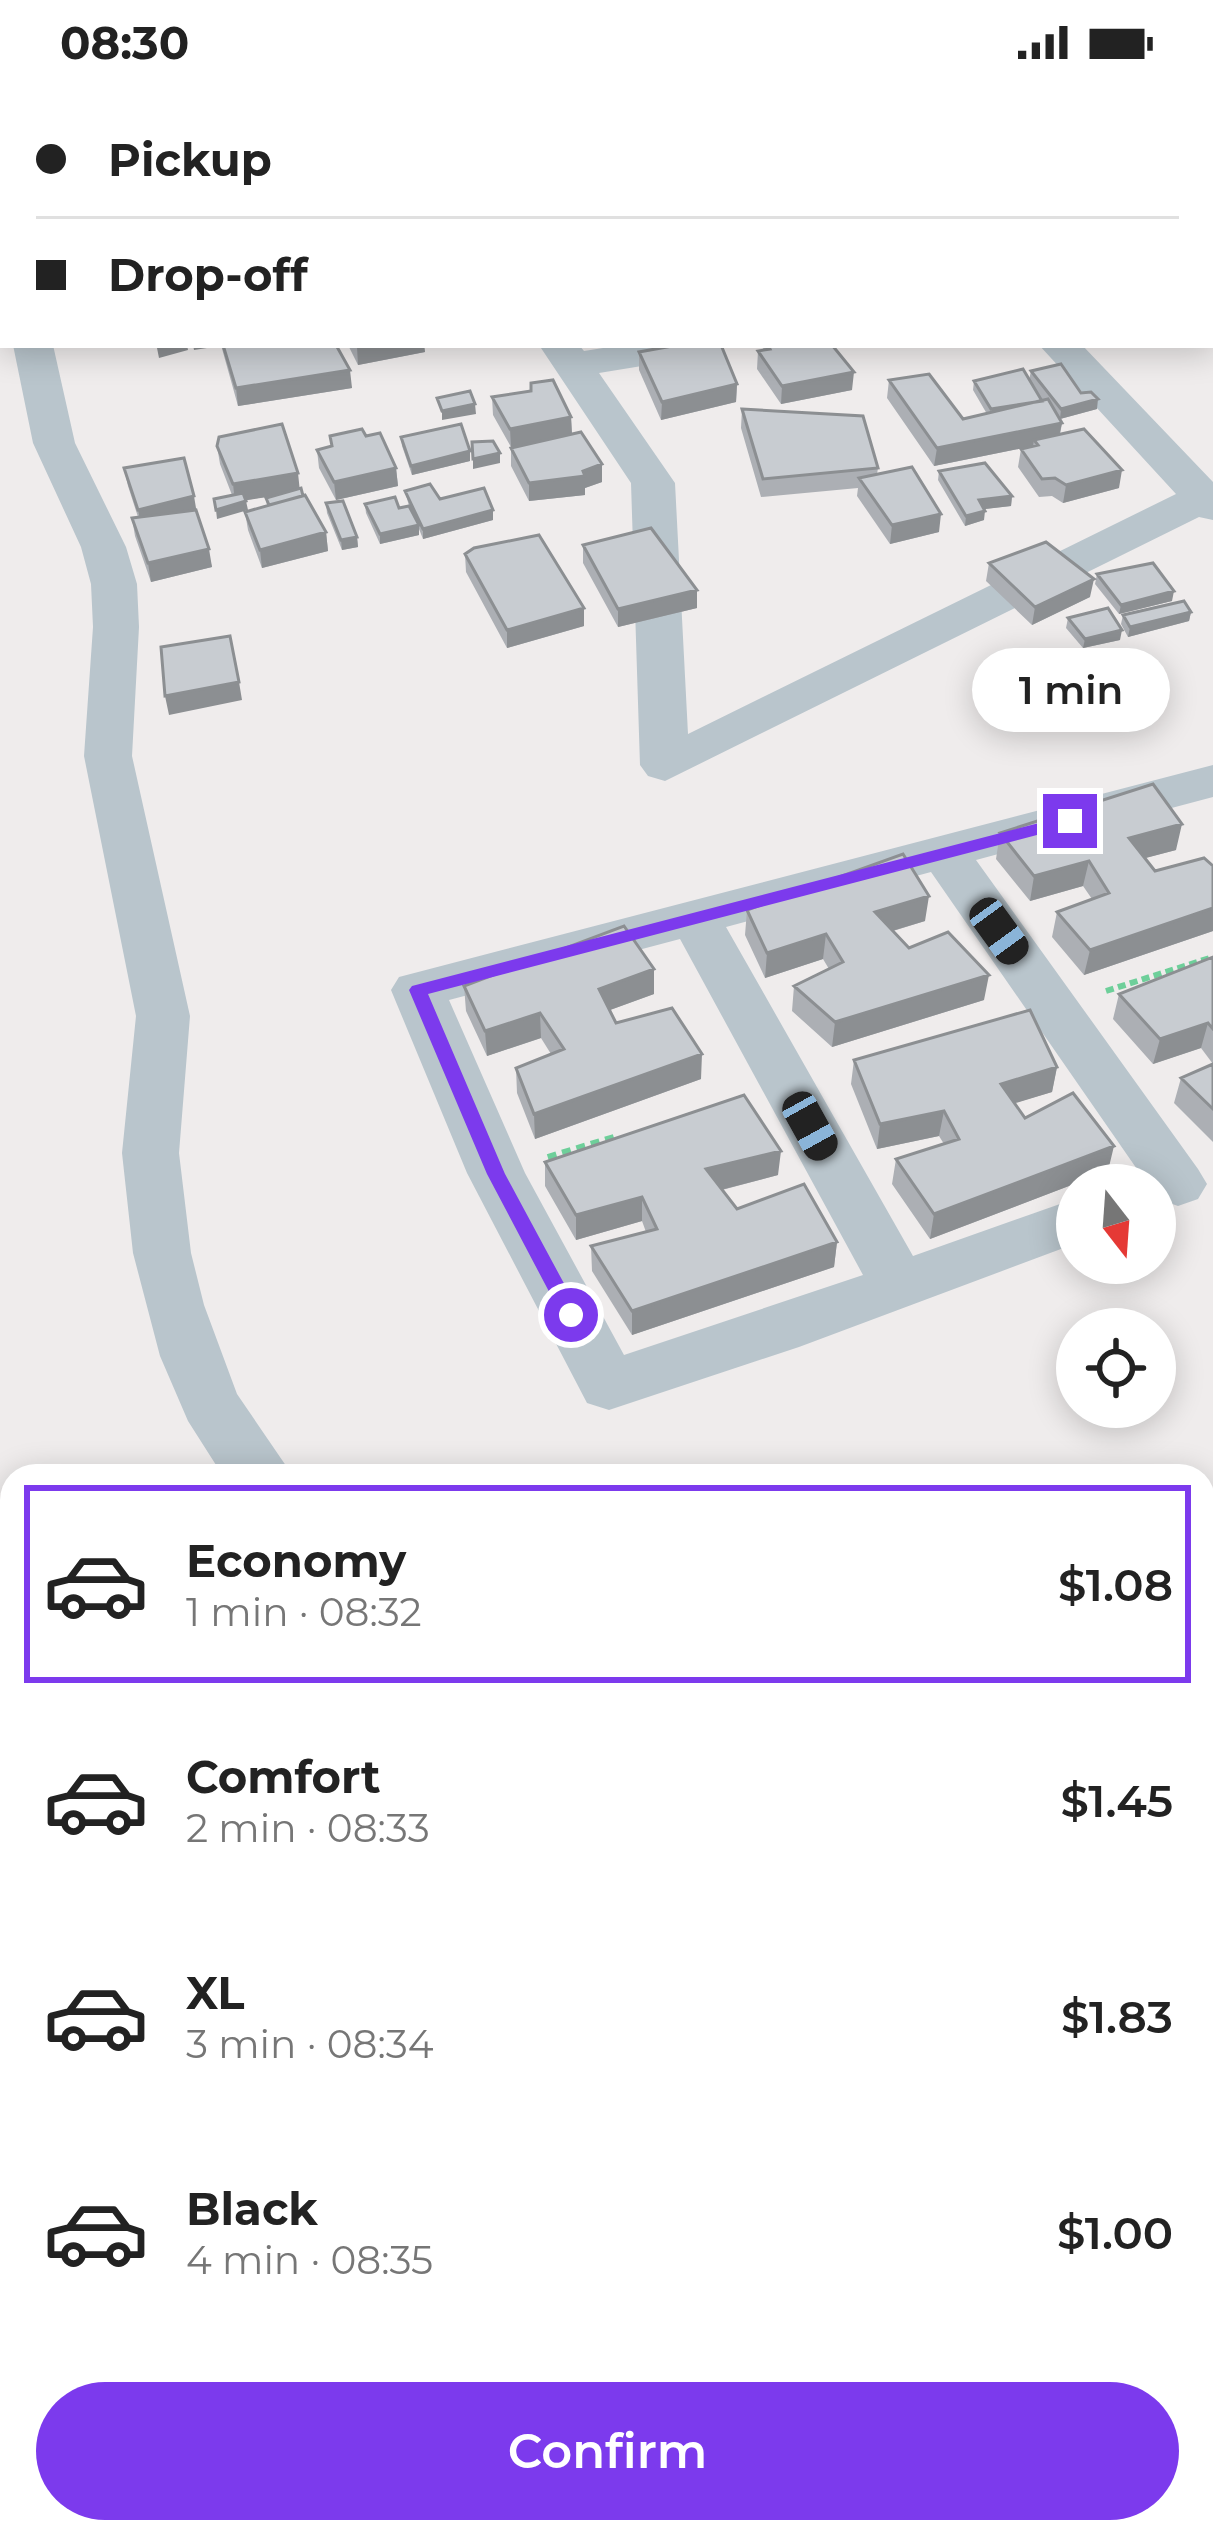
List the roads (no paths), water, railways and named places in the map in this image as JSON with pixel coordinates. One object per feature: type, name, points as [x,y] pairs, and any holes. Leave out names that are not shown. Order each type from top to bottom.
[{"type":"street","points":[[34,348],[54,442],[104,546],[114,584],[117,624],[108,754],[139,913],[156,974],[164,1032],[151,1109],[162,1249],[182,1335],[201,1384],[220,1424],[252,1464]]},
{"type":"street","points":[[658,348],[566,355],[652,483],[665,765],[1209,502],[1062,348]]},
{"type":"street","points":[[1056,1228],[778,1330],[609,1385],[496,1174],[418,990],[1209,789]]},
{"type":"street","points":[[945,854],[1182,1183]]},
{"type":"street","points":[[694,918],[898,1284]]}]
